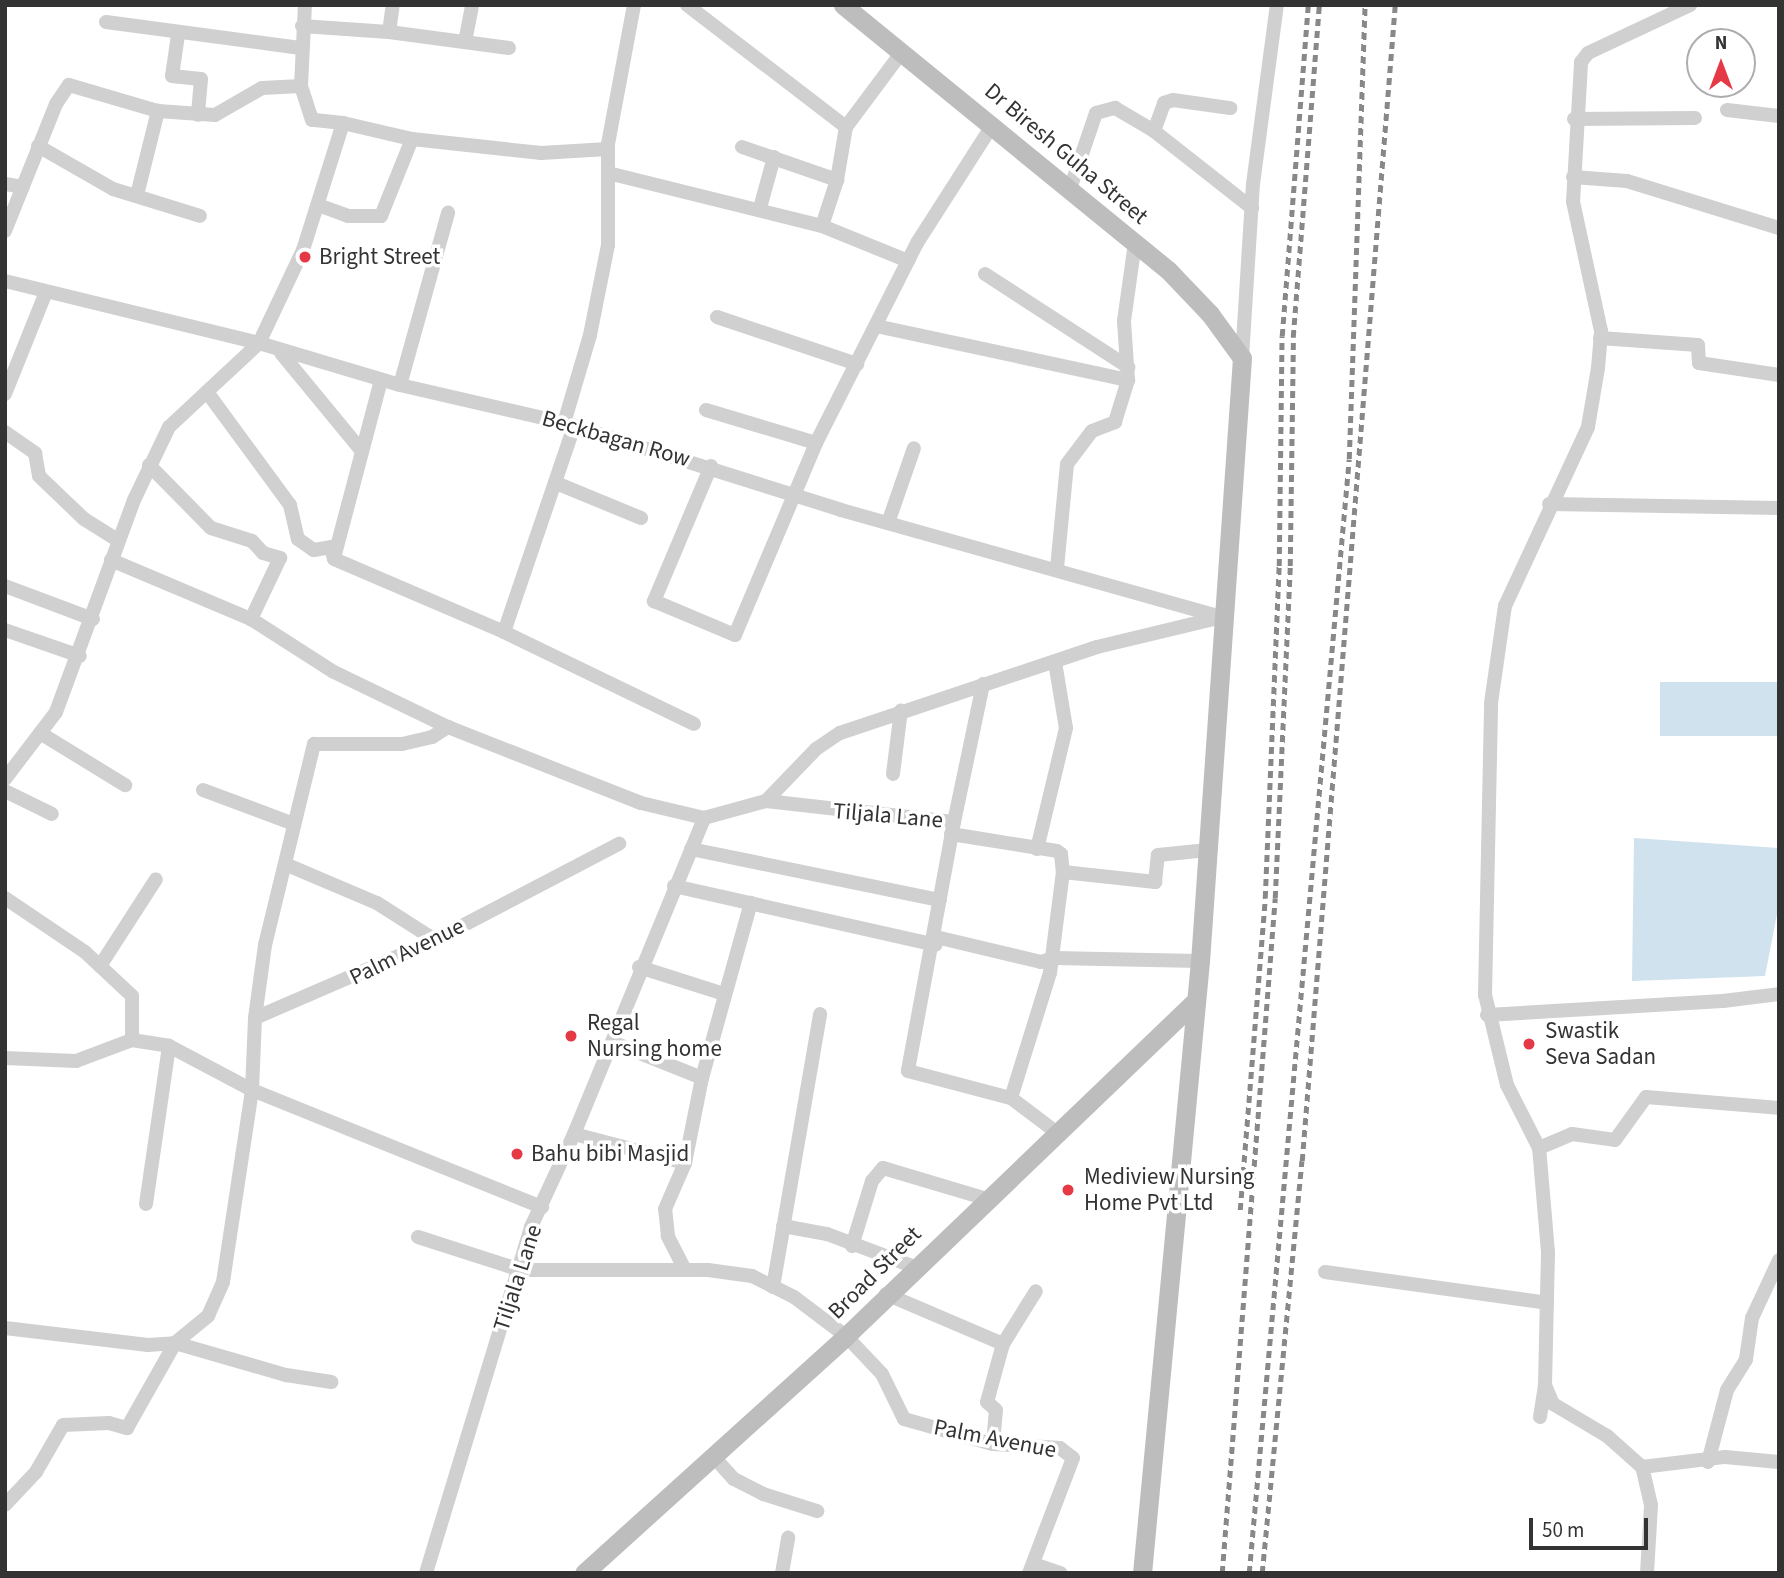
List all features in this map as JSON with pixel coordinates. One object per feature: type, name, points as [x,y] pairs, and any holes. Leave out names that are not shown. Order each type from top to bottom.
[{"type":"main road","name":"Dr Biresh Guha Street","points":[[843,5],[993,124],[1135,243],[1210,314],[1242,358]]},
{"type":"main road","points":[[1142,1573],[1199,961],[1242,358]]},
{"type":"main road","name":"Broad Street","points":[[584,1573],[846,1336],[886,1294],[1194,1002]]},
{"type":"street","points":[[305,5],[301,86],[312,121],[343,123],[412,139],[541,153],[608,149]]},
{"type":"street","points":[[389,32],[393,5]]},
{"type":"street","points":[[465,42],[472,5]]},
{"type":"street","points":[[504,632],[556,483],[590,335],[608,245],[608,149],[634,5]]},
{"type":"street","points":[[687,5],[846,127]]},
{"type":"street","points":[[1242,358],[1252,208],[1278,5]]},
{"type":"street","points":[[1540,1417],[1545,1385],[1548,1252],[1539,1148],[1507,1084],[1487,1015],[1491,703],[1496,645],[1505,606],[1549,504],[1588,427],[1600,338],[1596,301],[1578,241],[1573,177],[1578,74],[1588,53],[1690,5]]},
{"type":"street","points":[[106,22],[178,35],[302,48]]},
{"type":"street","points":[[302,26],[389,32],[509,48]]},
{"type":"street","points":[[178,35],[172,76],[201,79],[198,115]]},
{"type":"street","points":[[822,226],[837,180],[846,127],[902,52]]},
{"type":"street","points":[[5,231],[62,91],[69,85],[158,111],[198,115],[215,115],[262,88],[301,86]]},
{"type":"street","points":[[1154,131],[1164,103],[1173,100],[1230,108]]},
{"type":"street","points":[[1070,189],[1096,113],[1115,108],[1154,131],[1252,208]]},
{"type":"street","points":[[1727,110],[1779,116]]},
{"type":"street","points":[[136,195],[158,111]]},
{"type":"street","points":[[1574,120],[1695,118]]},
{"type":"street","points":[[5,779],[56,712],[80,656],[118,540],[149,465],[169,427],[259,343],[303,250],[343,123]]},
{"type":"street","points":[[711,466],[654,601],[735,635],[816,443],[908,261],[993,124]]},
{"type":"street","points":[[318,205],[348,216],[381,216],[412,139]]},
{"type":"street","points":[[38,146],[113,189],[200,216]]},
{"type":"street","points":[[742,147],[837,180]]},
{"type":"street","points":[[760,208],[774,158]]},
{"type":"street","points":[[608,173],[760,208],[822,226],[908,261]]},
{"type":"street","points":[[1573,177],[1627,181],[1779,228]]},
{"type":"street","points":[[5,184],[23,187]]},
{"type":"street","points":[[400,385],[429,293],[447,214]]},
{"type":"street","points":[[1057,568],[1067,464],[1092,431],[1115,422],[1128,374],[1124,321],[1135,243]]},
{"type":"street","points":[[985,274],[1128,374]]},
{"type":"street","name":"Beckbagan Row","points":[[5,281],[259,343],[281,353],[400,385],[569,424],[711,466],[794,496],[1057,568],[1222,617]]},
{"type":"street","points":[[5,394],[46,292]]},
{"type":"street","points":[[717,317],[857,363]]},
{"type":"street","points":[[876,326],[1128,374]]},
{"type":"street","points":[[1600,338],[1698,345],[1699,363],[1779,375]]},
{"type":"street","points":[[281,353],[361,450]]},
{"type":"street","points":[[334,559],[381,380]]},
{"type":"street","points":[[207,392],[290,505],[298,539],[314,550],[331,547],[334,559]]},
{"type":"street","points":[[706,410],[816,443]]},
{"type":"street","points":[[5,432],[35,453],[39,476],[84,519],[118,540]]},
{"type":"street","points":[[888,523],[914,448]]},
{"type":"street","points":[[149,465],[211,528],[252,541],[263,553],[280,558],[251,619]]},
{"type":"street","points":[[556,483],[641,518]]},
{"type":"street","points":[[1549,504],[1779,508]]},
{"type":"street","points":[[334,559],[504,632],[694,724]]},
{"type":"street","points":[[111,560],[251,619],[334,671],[449,727],[641,803],[704,818]]},
{"type":"street","points":[[5,586],[93,619]]},
{"type":"street","name":"Tiljala Lane","points":[[766,801],[824,744],[901,710],[1055,662],[1222,617]]},
{"type":"street","points":[[5,630],[80,656]]},
{"type":"street","points":[[1037,849],[1066,728],[1055,662]]},
{"type":"street","name":"Tiljala Lane","points":[[426,1573],[521,1270],[531,1227],[574,1134],[639,967],[704,818],[766,801],[953,828],[983,684]]},
{"type":"street","points":[[893,774],[901,710]]},
{"type":"street","points":[[5,1504],[36,1472],[63,1425],[109,1423],[127,1428],[175,1343],[208,1315],[223,1282],[252,1090],[255,1018],[265,946],[314,744],[402,744],[432,737],[449,727]]},
{"type":"street","points":[[40,733],[125,785]]},
{"type":"street","points":[[204,790],[293,824]]},
{"type":"street","points":[[5,791],[52,814]]},
{"type":"street","points":[[1011,1098],[1054,958],[1063,872],[1061,853],[953,828],[935,941],[908,1071],[1011,1098],[1056,1132]]},
{"type":"street","name":"Palm Avenue","points":[[255,1018],[435,940],[619,844]]},
{"type":"street","points":[[691,849],[940,900]]},
{"type":"street","points":[[1063,872],[1155,882],[1158,855],[1208,850]]},
{"type":"street","points":[[285,863],[377,902],[435,940]]},
{"type":"street","points":[[100,966],[156,879]]},
{"type":"street","points":[[674,886],[1041,962],[1054,958],[1199,961]]},
{"type":"street","points":[[5,898],[100,966],[132,996],[132,1040]]},
{"type":"street","points":[[685,1270],[665,1222],[666,1209],[685,1163],[702,1078],[751,903]]},
{"type":"street","points":[[639,967],[724,994]]},
{"type":"street","points":[[1487,1015],[1723,1001],[1779,993]]},
{"type":"street","points":[[773,1287],[820,1014]]},
{"type":"street","points":[[5,1058],[76,1061],[132,1040],[169,1046],[252,1090],[542,1207]]},
{"type":"street","points":[[612,1042],[702,1078]]},
{"type":"street","points":[[146,1204],[169,1046]]},
{"type":"street","points":[[1539,1148],[1572,1134],[1615,1140],[1646,1097],[1779,1108]]},
{"type":"street","points":[[574,1134],[685,1163]]},
{"type":"street","points":[[852,1246],[872,1181],[883,1168],[987,1199]]},
{"type":"street","points":[[783,1226],[827,1234],[852,1246],[915,1267]]},
{"type":"street","name":"Palm Avenue","points":[[418,1237],[521,1270],[685,1270],[752,1276],[794,1297],[846,1336],[882,1374],[904,1419],[993,1444],[1060,1448],[1073,1458],[1032,1568]]},
{"type":"street","points":[[1708,1462],[1727,1390],[1746,1359],[1752,1318],[1779,1260]]},
{"type":"street","points":[[1325,1272],[1547,1304]]},
{"type":"street","points":[[993,1444],[996,1410],[987,1402],[1003,1344],[1035,1291]]},
{"type":"street","points":[[886,1294],[1003,1344]]},
{"type":"street","points":[[5,1328],[148,1345],[175,1343],[286,1375],[331,1381]]},
{"type":"street","points":[[1545,1385],[1553,1404],[1607,1436],[1642,1467],[1651,1505],[1647,1573]]},
{"type":"street","points":[[713,1456],[734,1479],[763,1494],[817,1511]]},
{"type":"street","points":[[1642,1467],[1755,1457],[1779,1462]]},
{"type":"street","points":[[782,1573],[788,1538]]},
{"type":"street","points":[[1032,1568],[1060,1573]]},
{"type":"water","points":[[1660,682],[1779,682],[1779,736],[1660,736]]},
{"type":"water","points":[[1634,838],[1779,848],[1779,904],[1765,976],[1632,981]]},
{"type":"railway","points":[[1240,1210],[1265,898],[1279,566],[1282,336],[1308,5]]},
{"type":"railway","points":[[1222,1573],[1275,898],[1290,566],[1293,337],[1319,5]]},
{"type":"railway","points":[[1249,1573],[1349,459],[1365,5]]},
{"type":"railway","points":[[1262,1573],[1302,1161],[1395,5]]},
{"type":"place","name":"Bright Street","points":[[305,257]]},
{"type":"place","name":"Regal Nursing home","points":[[571,1036]]},
{"type":"place","name":"Swastik Seva Sadan","points":[[1529,1044]]},
{"type":"place","name":"Bahu bibi Masjid","points":[[517,1154]]},
{"type":"place","name":"Mediview Nursing Home Pvt Ltd","points":[[1068,1190]]}]
